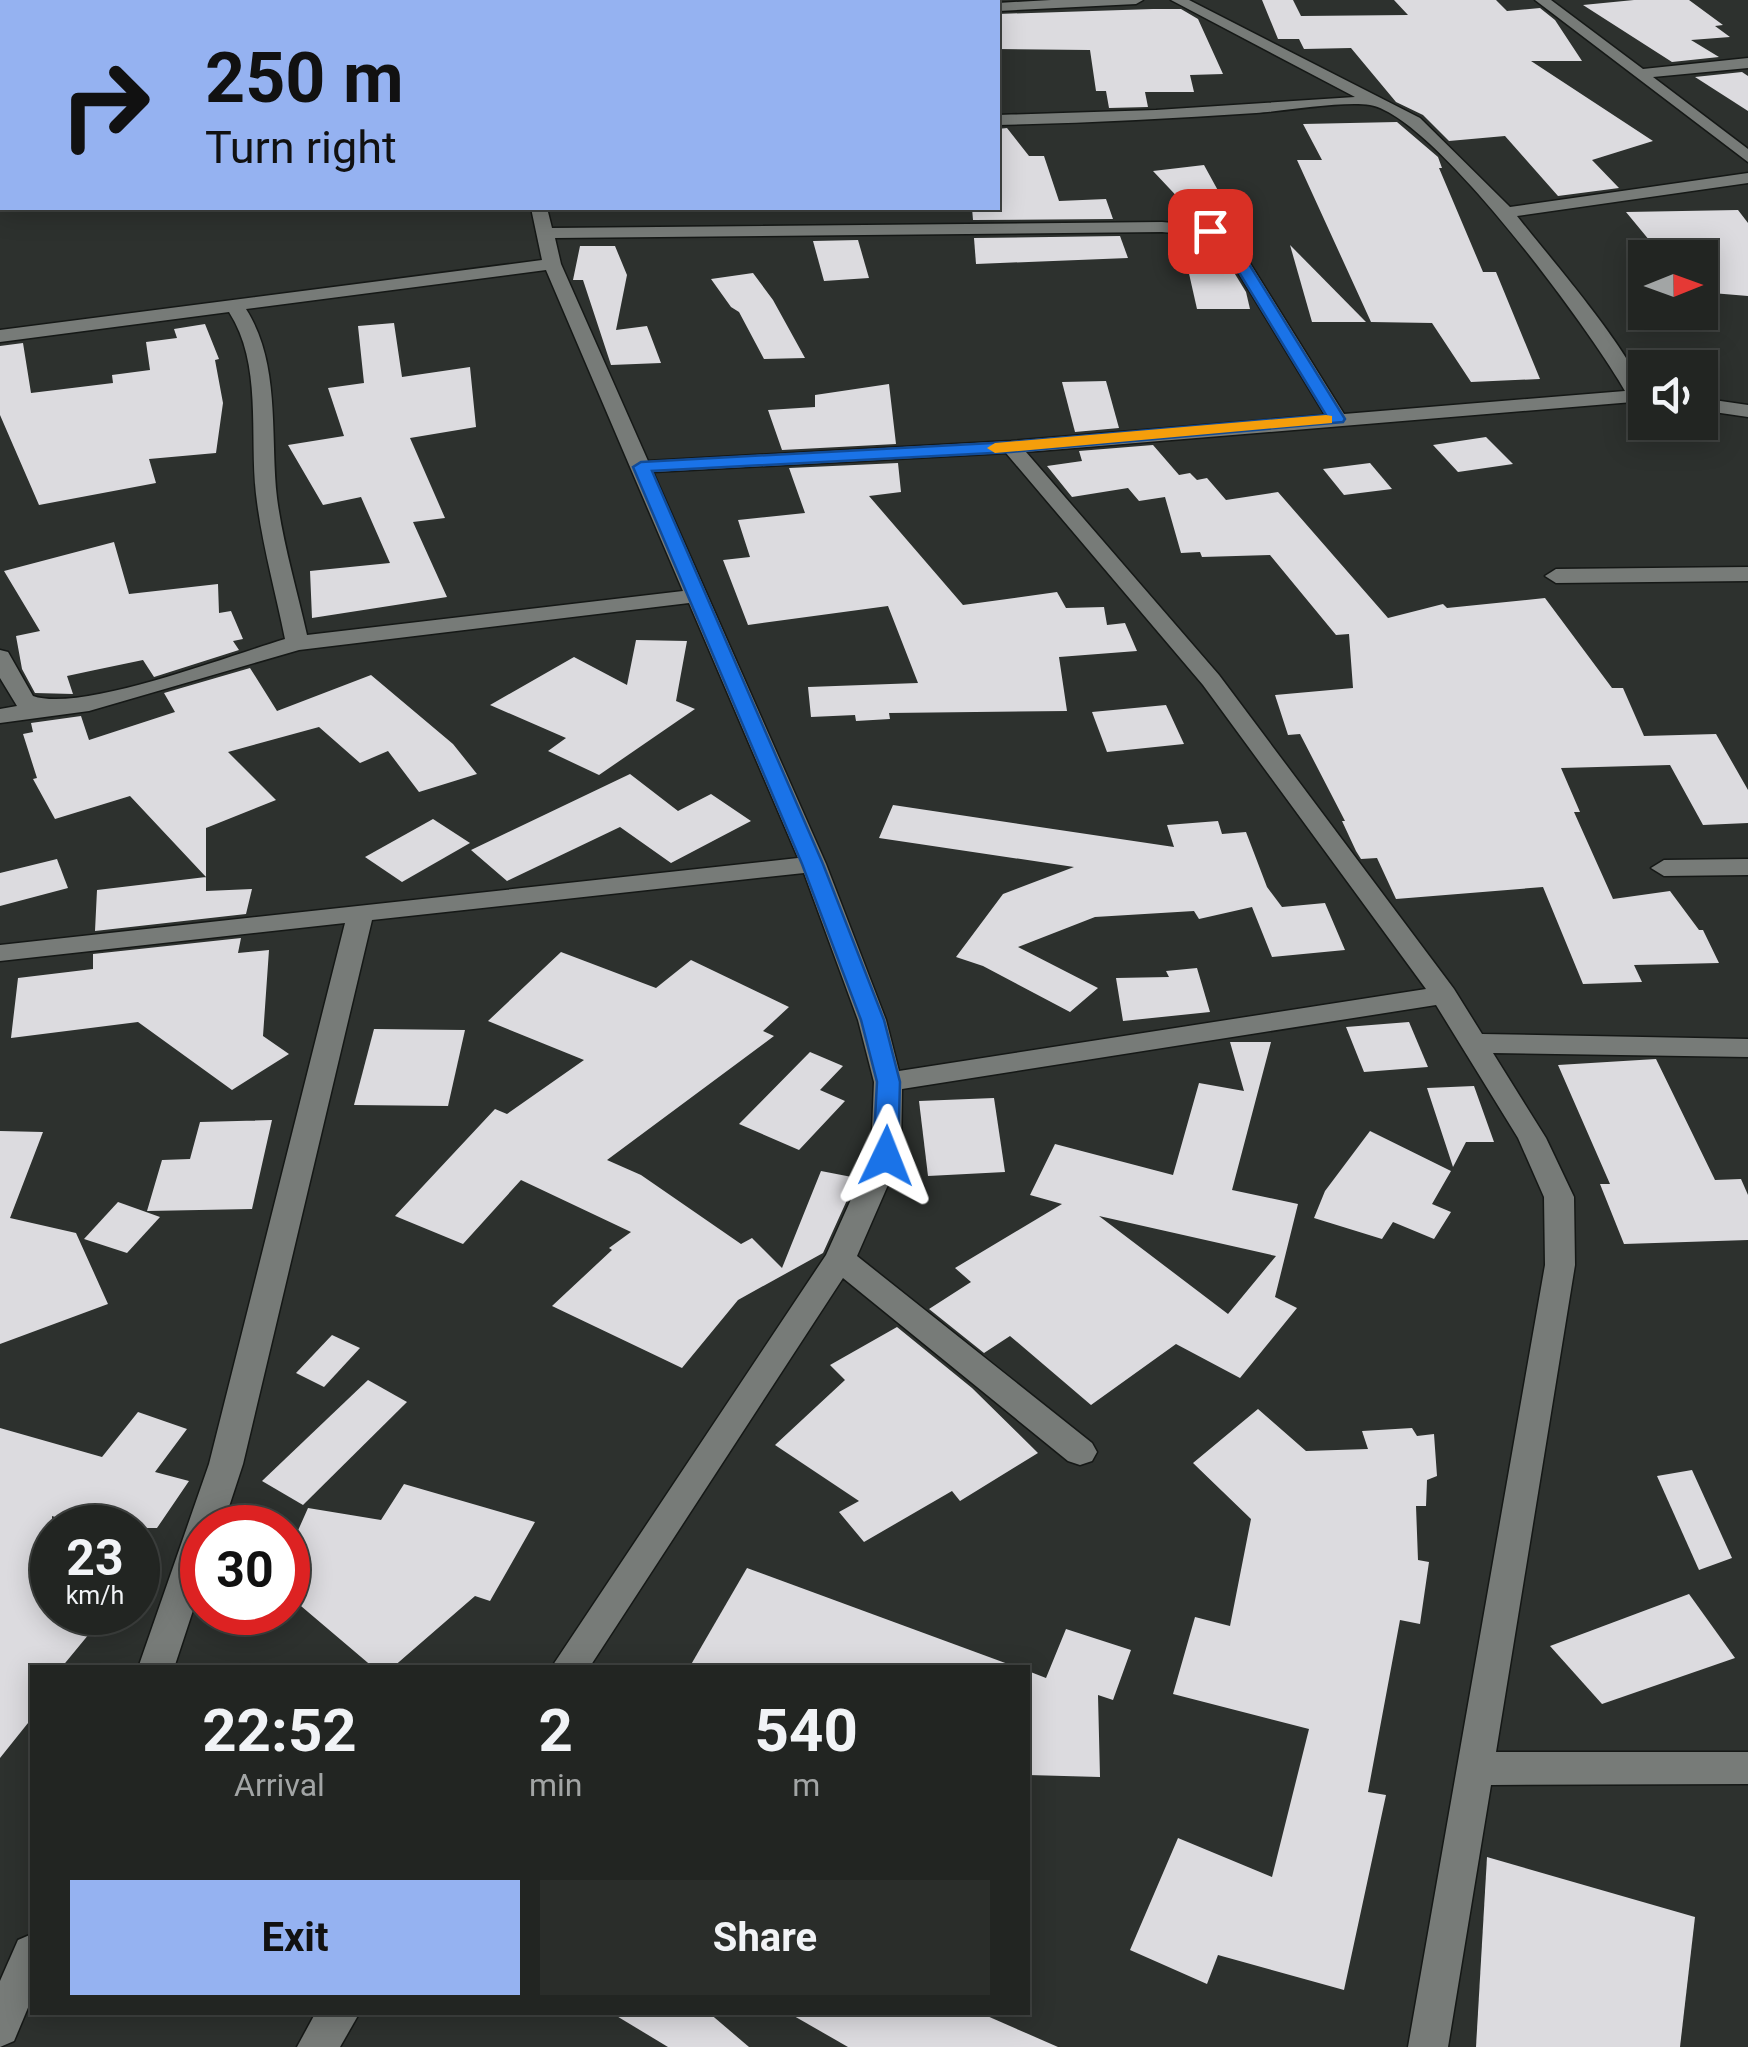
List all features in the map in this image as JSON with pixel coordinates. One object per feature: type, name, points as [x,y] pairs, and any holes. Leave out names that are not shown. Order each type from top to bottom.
[{"type":"street","points":[[1000,7],[1136,0]]},
{"type":"street","points":[[1178,0],[1378,100],[1414,122],[1506,213],[1628,376]]},
{"type":"street","points":[[1542,0],[1748,157]]},
{"type":"street","points":[[1642,74],[1748,63]]},
{"type":"street","points":[[1004,120],[1378,100]]},
{"type":"street","points":[[1506,213],[1748,178]]},
{"type":"street","points":[[571,1665],[840,1259],[886,1156],[888,1082],[872,1020],[812,864],[552,264],[542,220],[1162,227],[1210,231],[1237,256],[1337,419]]},
{"type":"street","points":[[0,336],[552,264]]},
{"type":"street","points":[[234,305],[252,333],[258,361],[267,501],[297,643]]},
{"type":"street","points":[[641,467],[1011,447],[1628,395]]},
{"type":"street","points":[[1718,407],[1748,411]]},
{"type":"street","points":[[1011,447],[1211,680],[1444,995],[1532,1138],[1558,1197],[1560,1265],[1428,2047]]},
{"type":"street","points":[[1556,576],[1748,574]]},
{"type":"street","points":[[0,716],[89,704],[297,643],[696,596]]},
{"type":"street","points":[[0,657],[24,701],[47,708]]},
{"type":"street","points":[[0,953],[812,864]]},
{"type":"street","points":[[1664,868],[1748,867]]},
{"type":"street","points":[[212,1505],[226,1464],[360,914]]},
{"type":"street","points":[[888,1082],[1444,995]]},
{"type":"street","points":[[1473,1043],[1748,1048]]},
{"type":"street","points":[[840,1259],[1080,1452]]},
{"type":"street","points":[[157,1665],[180,1599]]},
{"type":"street","points":[[1478,1768],[1748,1768]]},
{"type":"street","points":[[0,2027],[30,1958]]},
{"type":"street","points":[[317,2047],[338,2015]]},
{"type":"building","points":[[1262,0],[1293,0],[1301,16],[1408,15],[1394,0],[1496,0],[1507,11],[1540,8],[1555,20],[1582,61],[1531,61],[1653,141],[1592,160],[1619,188],[1558,196],[1505,136],[1449,141],[1423,115],[1396,102],[1351,48],[1304,49],[1299,39],[1278,39]]},
{"type":"building","points":[[1689,0],[1723,25],[1715,26],[1730,37],[1691,40],[1719,57],[1672,62],[1583,5]]},
{"type":"building","points":[[1181,9],[1198,19],[1223,74],[1190,75],[1194,92],[1145,92],[1148,107],[1109,108],[1106,91],[1096,91],[1090,50],[1000,49],[1000,14]]},
{"type":"building","points":[[1742,72],[1748,76],[1748,111],[1695,77]]},
{"type":"building","points":[[1397,122],[1438,157],[1439,168],[1483,272],[1496,272],[1540,379],[1471,382],[1432,323],[1371,322],[1297,160],[1322,160],[1303,124]]},
{"type":"building","points":[[1007,128],[1029,156],[1044,156],[1059,201],[1106,199],[1113,219],[973,220],[972,210],[1000,210],[1000,129]]},
{"type":"building","points":[[1204,165],[1221,196],[1231,236],[1219,224],[1201,222],[1153,171]]},
{"type":"building","points":[[1738,210],[1748,223],[1748,296],[1718,294],[1718,240],[1649,240],[1626,212]]},
{"type":"building","points":[[1120,236],[1128,258],[976,264],[974,238]]},
{"type":"building","points":[[1181,238],[1203,240],[1227,261],[1246,292],[1250,309],[1197,309]]},
{"type":"building","points":[[858,240],[869,278],[824,281],[813,241]]},
{"type":"building","points":[[1290,245],[1366,322],[1312,322]]},
{"type":"building","points":[[580,246],[615,246],[627,275],[616,330],[647,326],[661,363],[611,365],[583,280],[573,280]]},
{"type":"building","points":[[753,273],[805,358],[764,359],[739,312],[711,279]]},
{"type":"building","points":[[394,323],[402,377],[470,367],[476,427],[410,438],[445,518],[413,522],[447,597],[312,618],[310,571],[390,563],[361,497],[323,505],[288,445],[344,436],[328,388],[364,383],[358,326]]},
{"type":"building","points":[[205,324],[219,359],[215,360],[223,403],[216,453],[149,459],[156,483],[39,505],[0,415],[0,346],[23,343],[31,393],[113,383],[112,375],[150,370],[146,342],[177,338],[174,329]]},
{"type":"building","points":[[1106,381],[1119,428],[1075,432],[1062,382]]},
{"type":"building","points":[[889,384],[896,444],[782,450],[768,410],[815,407],[815,395]]},
{"type":"building","points":[[1486,437],[1513,464],[1458,472],[1433,445]]},
{"type":"building","points":[[1153,445],[1179,475],[1190,473],[1197,480],[1207,478],[1226,500],[1278,492],[1388,618],[1443,604],[1447,608],[1545,598],[1612,688],[1623,688],[1644,736],[1716,734],[1748,790],[1748,823],[1703,825],[1670,765],[1561,768],[1580,812],[1574,812],[1613,899],[1670,891],[1699,930],[1703,930],[1719,963],[1634,965],[1642,982],[1583,984],[1543,887],[1396,899],[1377,858],[1361,859],[1356,851],[1345,821],[1300,734],[1288,735],[1275,695],[1353,688],[1349,634],[1336,635],[1270,555],[1202,557],[1200,552],[1181,553],[1165,497],[1139,501],[1128,488],[1072,497],[1047,466],[1082,461],[1079,451]]},
{"type":"building","points":[[898,463],[901,492],[869,496],[963,605],[1057,592],[1066,608],[1104,607],[1107,625],[1125,623],[1137,651],[1059,657],[1067,711],[889,713],[890,719],[856,721],[855,715],[811,717],[808,687],[918,683],[888,606],[748,625],[723,560],[750,557],[738,520],[805,513],[789,468]]},
{"type":"building","points":[[1370,463],[1392,489],[1344,495],[1323,469]]},
{"type":"building","points":[[114,542],[129,594],[218,584],[219,613],[231,611],[243,639],[233,641],[239,650],[154,677],[143,660],[95,670],[67,676],[73,694],[35,693],[22,669],[16,636],[40,631],[4,571]]},
{"type":"building","points":[[636,640],[687,641],[676,701],[695,709],[599,775],[548,751],[566,738],[490,705],[574,657],[627,685]]},
{"type":"building","points":[[250,668],[277,711],[371,675],[453,744],[477,774],[419,792],[388,751],[360,763],[319,727],[228,752],[276,800],[206,828],[206,877],[130,796],[55,819],[33,779],[37,778],[23,734],[33,732],[31,723],[81,716],[89,740],[175,712],[164,693]]},
{"type":"building","points":[[1166,705],[1184,744],[1107,752],[1092,712]]},
{"type":"building","points":[[630,774],[678,811],[711,794],[751,821],[671,863],[620,827],[507,881],[471,850]]},
{"type":"building","points":[[893,805],[1174,847],[1167,825],[1218,821],[1222,834],[1246,832],[1267,887],[1282,907],[1325,903],[1345,950],[1272,957],[1252,907],[1199,919],[1194,911],[1095,917],[1018,947],[1098,988],[1070,1012],[983,966],[956,957],[1003,894],[1074,867],[879,838]]},
{"type":"building","points":[[433,819],[470,843],[402,882],[365,857]]},
{"type":"building","points":[[57,859],[68,888],[0,906],[0,873]]},
{"type":"building","points":[[206,877],[206,891],[252,889],[246,914],[95,931],[97,890]]},
{"type":"building","points":[[241,938],[238,953],[269,950],[263,1036],[289,1054],[232,1090],[138,1022],[11,1038],[18,978],[93,969],[93,954]]},
{"type":"building","points":[[561,952],[656,988],[691,960],[789,1007],[763,1031],[774,1036],[607,1160],[641,1175],[741,1244],[752,1238],[782,1268],[821,1171],[857,1178],[823,1253],[738,1300],[682,1368],[552,1306],[612,1250],[609,1248],[631,1232],[521,1180],[463,1244],[395,1216],[495,1109],[507,1114],[584,1060],[488,1021]]},
{"type":"building","points":[[1197,968],[1210,1012],[1123,1021],[1116,978],[1169,977],[1166,971]]},
{"type":"building","points":[[1409,1022],[1428,1067],[1364,1072],[1346,1027]]},
{"type":"building","points":[[374,1029],[465,1030],[448,1106],[354,1105]]},
{"type":"building","points":[[1230,1042],[1271,1042],[1232,1190],[1298,1204],[1275,1297],[1297,1308],[1240,1378],[1176,1344],[1091,1405],[1010,1336],[984,1353],[929,1309],[971,1282],[955,1268],[1062,1204],[1030,1195],[1055,1144],[1173,1175],[1199,1083],[1244,1091]],"holes":[[[1099,1216],[1276,1256],[1228,1314]]]},
{"type":"building","points":[[810,1052],[843,1066],[820,1090],[845,1101],[799,1150],[739,1124]]},
{"type":"building","points":[[1656,1059],[1715,1180],[1741,1179],[1748,1195],[1748,1240],[1624,1244],[1600,1184],[1610,1184],[1558,1065]]},
{"type":"building","points":[[1474,1086],[1494,1142],[1466,1142],[1453,1167],[1427,1088]]},
{"type":"building","points":[[994,1098],[1005,1172],[928,1176],[919,1101]]},
{"type":"building","points":[[272,1120],[252,1209],[147,1211],[162,1160],[190,1159],[200,1122]]},
{"type":"building","points":[[0,1131],[43,1132],[10,1218],[76,1233],[108,1304],[0,1344]]},
{"type":"building","points":[[1370,1131],[1451,1171],[1432,1204],[1451,1212],[1434,1239],[1393,1222],[1382,1239],[1314,1218],[1325,1191]]},
{"type":"building","points":[[118,1202],[160,1217],[127,1253],[84,1239]]},
{"type":"building","points":[[897,1327],[972,1388],[1038,1453],[960,1501],[952,1491],[864,1542],[839,1512],[859,1501],[775,1445],[845,1380],[830,1365]]},
{"type":"building","points":[[332,1335],[360,1348],[324,1387],[296,1373]]},
{"type":"building","points":[[368,1380],[407,1402],[303,1505],[262,1481]]},
{"type":"building","points":[[1258,1409],[1306,1451],[1368,1449],[1362,1431],[1412,1428],[1417,1436],[1434,1434],[1437,1476],[1427,1480],[1426,1506],[1416,1506],[1418,1560],[1429,1562],[1420,1624],[1400,1620],[1368,1792],[1386,1795],[1344,1990],[1218,1955],[1207,1984],[1130,1950],[1178,1838],[1272,1877],[1309,1729],[1173,1694],[1195,1617],[1230,1626],[1251,1519],[1193,1463]]},
{"type":"building","points":[[138,1412],[187,1429],[155,1472],[189,1481],[160,1524],[160,1505],[30,1505],[30,1635],[88,1635],[63,1665],[30,1665],[30,1720],[0,1758],[0,1428],[102,1457]]},
{"type":"building","points":[[1692,1470],[1732,1558],[1699,1570],[1657,1476]]},
{"type":"building","points":[[404,1484],[535,1522],[490,1601],[475,1596],[395,1665],[370,1665],[310,1614],[310,1508],[381,1520]]},
{"type":"building","points":[[747,1568],[1008,1664],[1008,1665],[691,1665]]},
{"type":"building","points":[[1689,1594],[1735,1658],[1602,1704],[1550,1646]]},
{"type":"building","points":[[1066,1629],[1131,1650],[1113,1700],[1098,1695],[1100,1777],[1030,1775],[1030,1672],[1046,1678]]},
{"type":"building","points":[[1487,1857],[1695,1917],[1680,2047],[1476,2047]]},
{"type":"building","points":[[615,2015],[712,2015],[749,2047],[668,2047]]},
{"type":"building","points":[[792,2015],[985,2015],[1058,2047],[848,2047]]},
{"type":"slow traffic","points":[[995,448],[1326,420]]},
{"type":"route","points":[[886,1156],[888,1082],[872,1020],[812,864],[641,467],[1011,447],[1337,419],[1312,384],[1237,256],[1210,231]]}]
